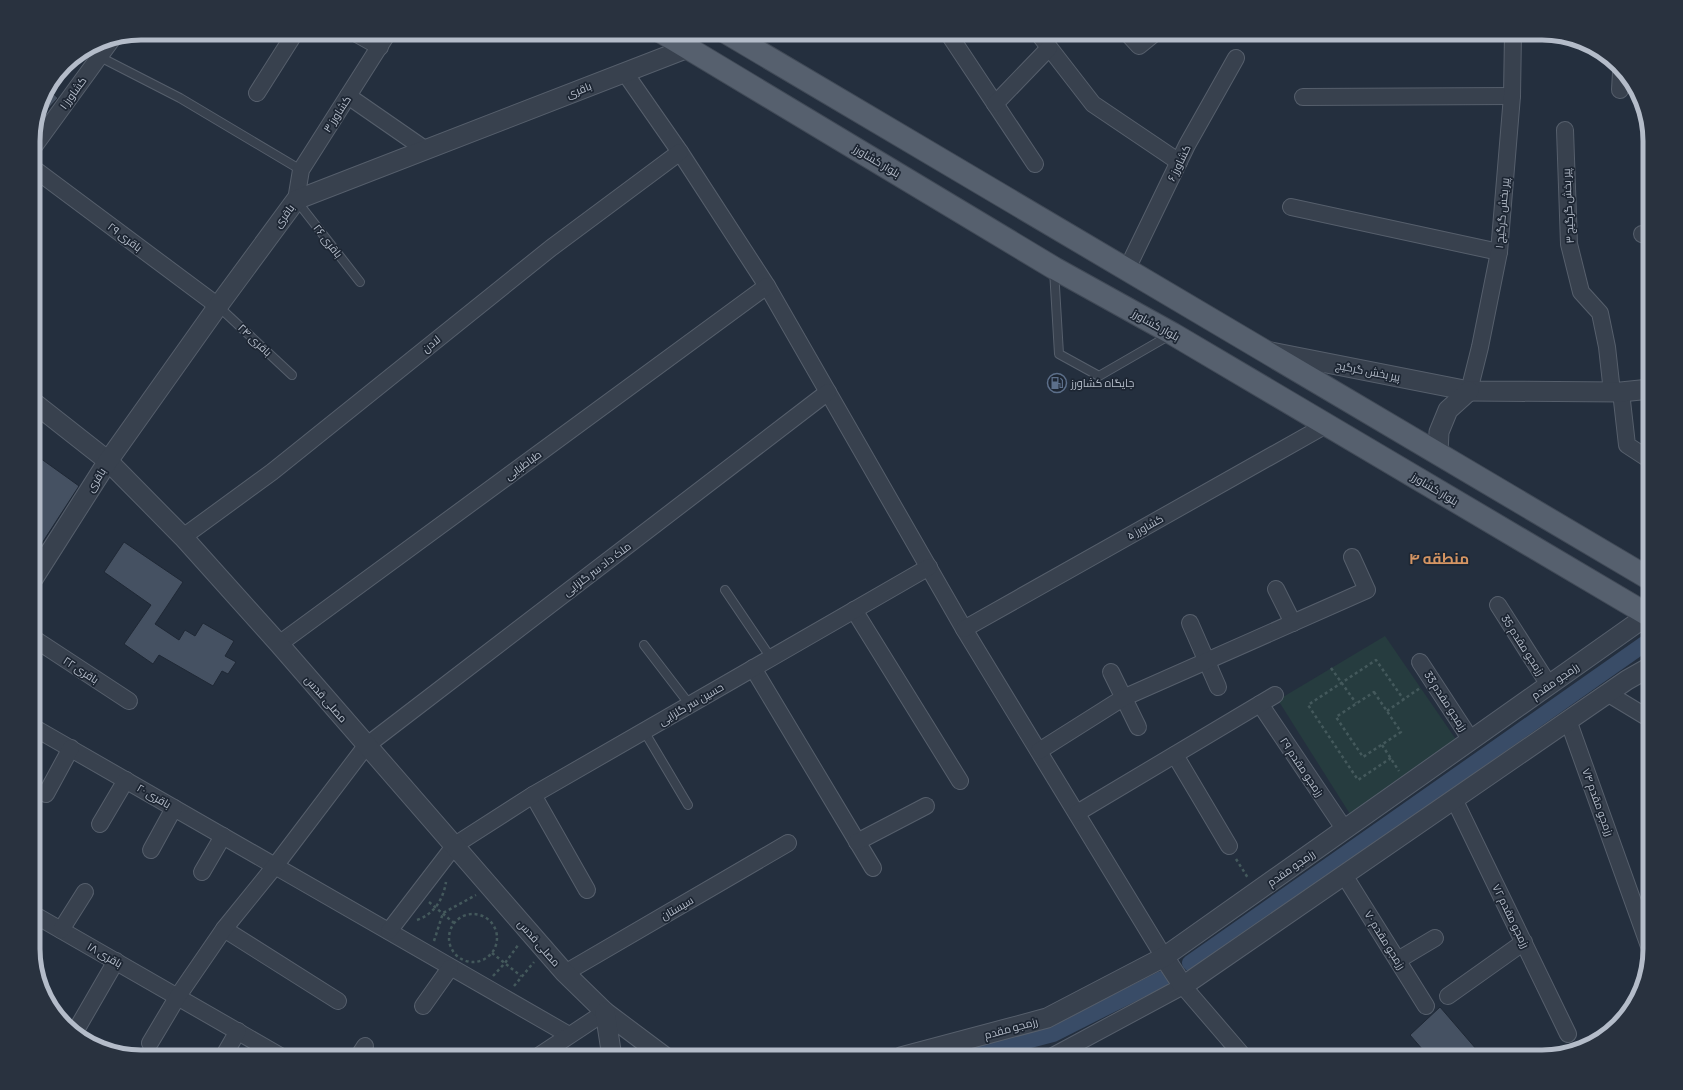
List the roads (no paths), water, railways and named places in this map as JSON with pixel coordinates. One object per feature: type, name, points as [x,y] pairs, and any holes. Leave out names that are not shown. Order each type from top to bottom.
[{"type":"main road","name":"بلوار کشاورز","points":[[675,40],[1054,268],[1173,334],[1643,611]]},
{"type":"main road","points":[[739,40],[1643,575]]},
{"type":"street","points":[[257,93],[291,40]]},
{"type":"street","points":[[368,40],[380,47]]},
{"type":"street","name":"کشاورز ۳","points":[[296,200],[301,170],[384,40]]},
{"type":"street","points":[[953,40],[1034,164]]},
{"type":"street","points":[[1043,40],[1093,104],[1180,162]]},
{"type":"street","points":[[1134,40],[1139,46],[1146,40]]},
{"type":"street","name":"پیر بخش گرگیج ۱","points":[[1470,391],[1499,252],[1512,96],[1513,40]]},
{"type":"street","name":"کشاورز ۱","points":[[40,139],[109,45]]},
{"type":"street","name":"باقری","points":[[40,568],[108,461],[218,306],[296,200],[688,48]]},
{"type":"street","points":[[995,104],[1049,48]]},
{"type":"street","name":"کشاورز ۶","points":[[1127,270],[1180,162],[1236,58]]},
{"type":"street","points":[[625,73],[680,152],[767,286],[964,628],[1164,957],[1183,986],[1238,1050]]},
{"type":"street","points":[[1620,90],[1621,78]]},
{"type":"street","points":[[348,96],[426,150]]},
{"type":"street","points":[[1303,97],[1512,96]]},
{"type":"street","name":"پیر بخش گرگیج ۳","points":[[1565,130],[1569,244],[1580,292],[1600,313],[1627,445],[1643,455]]},
{"type":"street","name":"لادن","points":[[183,537],[272,472],[551,248],[680,152]]},
{"type":"street","name":"باقری ۲۹","points":[[40,173],[218,306]]},
{"type":"street","points":[[1292,207],[1499,252]]},
{"type":"street","name":"طباطبایی","points":[[279,644],[767,286]]},
{"type":"street","name":"پیر بخش گرگیج","points":[[1266,351],[1470,391],[1617,392],[1643,390]]},
{"type":"street","points":[[1438,453],[1439,432],[1448,410],[1470,391]]},
{"type":"street","name":"ملک داد سر گلزایی","points":[[150,1043],[178,996],[224,929],[275,866],[366,746],[828,392]]},
{"type":"street","name":"مصلی قدس","points":[[40,408],[108,461],[183,537],[279,644],[366,746],[491,886],[565,973],[605,1012],[655,1050]]},
{"type":"street","name":"کشاورز ۵","points":[[964,628],[1326,425]]},
{"type":"street","points":[[1039,751],[1123,698],[1367,590],[1352,557]]},
{"type":"street","name":"حسین سر گلزایی","points":[[389,931],[455,845],[533,795],[929,567]]},
{"type":"street","points":[[1276,589],[1293,623]]},
{"type":"street","name":"رزمجو مقدم 35","points":[[1498,605],[1549,685]]},
{"type":"street","points":[[854,610],[960,781]]},
{"type":"street","name":"رزمجو مقدم","points":[[927,1050],[1047,1018],[1164,957],[1643,619]]},
{"type":"street","points":[[1190,623],[1218,687]]},
{"type":"street","name":"باقری ۲۲","points":[[40,643],[129,701]]},
{"type":"street","name":"رزمجو مقدم 33","points":[[1420,662],[1471,740]]},
{"type":"street","points":[[753,668],[873,868]]},
{"type":"street","points":[[1066,1050],[1183,986],[1568,720],[1643,671]]},
{"type":"street","points":[[1111,672],[1138,728]]},
{"type":"street","points":[[1608,693],[1643,715]]},
{"type":"street","points":[[1077,813],[1275,695]]},
{"type":"street","name":"رزمجو مقدم ۲۹","points":[[1260,704],[1345,830]]},
{"type":"street","name":"رزمجو مقدم ۷۴","points":[[1568,720],[1643,928]]},
{"type":"street","name":"باقری ۲۰","points":[[40,731],[389,931],[450,968],[569,1035]]},
{"type":"street","points":[[46,794],[71,748]]},
{"type":"street","points":[[1175,755],[1229,846]]},
{"type":"street","points":[[100,824],[126,780]]},
{"type":"street","points":[[533,795],[587,890]]},
{"type":"street","name":"رزمجو مقدم ۷۲","points":[[1454,799],[1568,1034]]},
{"type":"street","points":[[857,842],[926,806]]},
{"type":"street","points":[[151,850],[174,808]]},
{"type":"street","points":[[202,872],[223,836]]},
{"type":"street","name":"سیستان","points":[[565,973],[788,844]]},
{"type":"street","name":"رزمجو مقدم ۷۰","points":[[1344,875],[1426,1006]]},
{"type":"street","points":[[61,930],[85,892]]},
{"type":"street","name":"باقری ۱۸","points":[[40,918],[270,1050]]},
{"type":"street","points":[[224,929],[338,1001]]},
{"type":"street","points":[[1398,960],[1435,938]]},
{"type":"street","points":[[1448,996],[1524,942]]},
{"type":"street","points":[[78,1028],[116,961]]},
{"type":"street","points":[[423,1006],[450,968]]},
{"type":"street","points":[[547,1050],[605,1012],[611,1050]]},
{"type":"street","points":[[227,1050],[238,1031]]},
{"type":"lane","points":[[100,58],[180,98],[301,170]]},
{"type":"lane","name":"باقری ۲۶","points":[[296,200],[360,282]]},
{"type":"lane","points":[[1054,268],[1059,354],[1076,364],[1099,376],[1173,334]]},
{"type":"lane","name":"باقری ۲۴","points":[[218,306],[292,375]]},
{"type":"lane","points":[[725,590],[771,658]]},
{"type":"lane","points":[[644,645],[690,705]]},
{"type":"lane","points":[[644,731],[688,805]]},
{"type":"waterway","points":[[1190,963],[1643,645]]},
{"type":"waterway","points":[[992,1050],[1053,1034],[1162,979]]},
{"type":"place","name":"جایگاه کشاورز","points":[[1057,383]]},
{"type":"district","name":"منطقه ۴","points":[[1439,559]]}]
